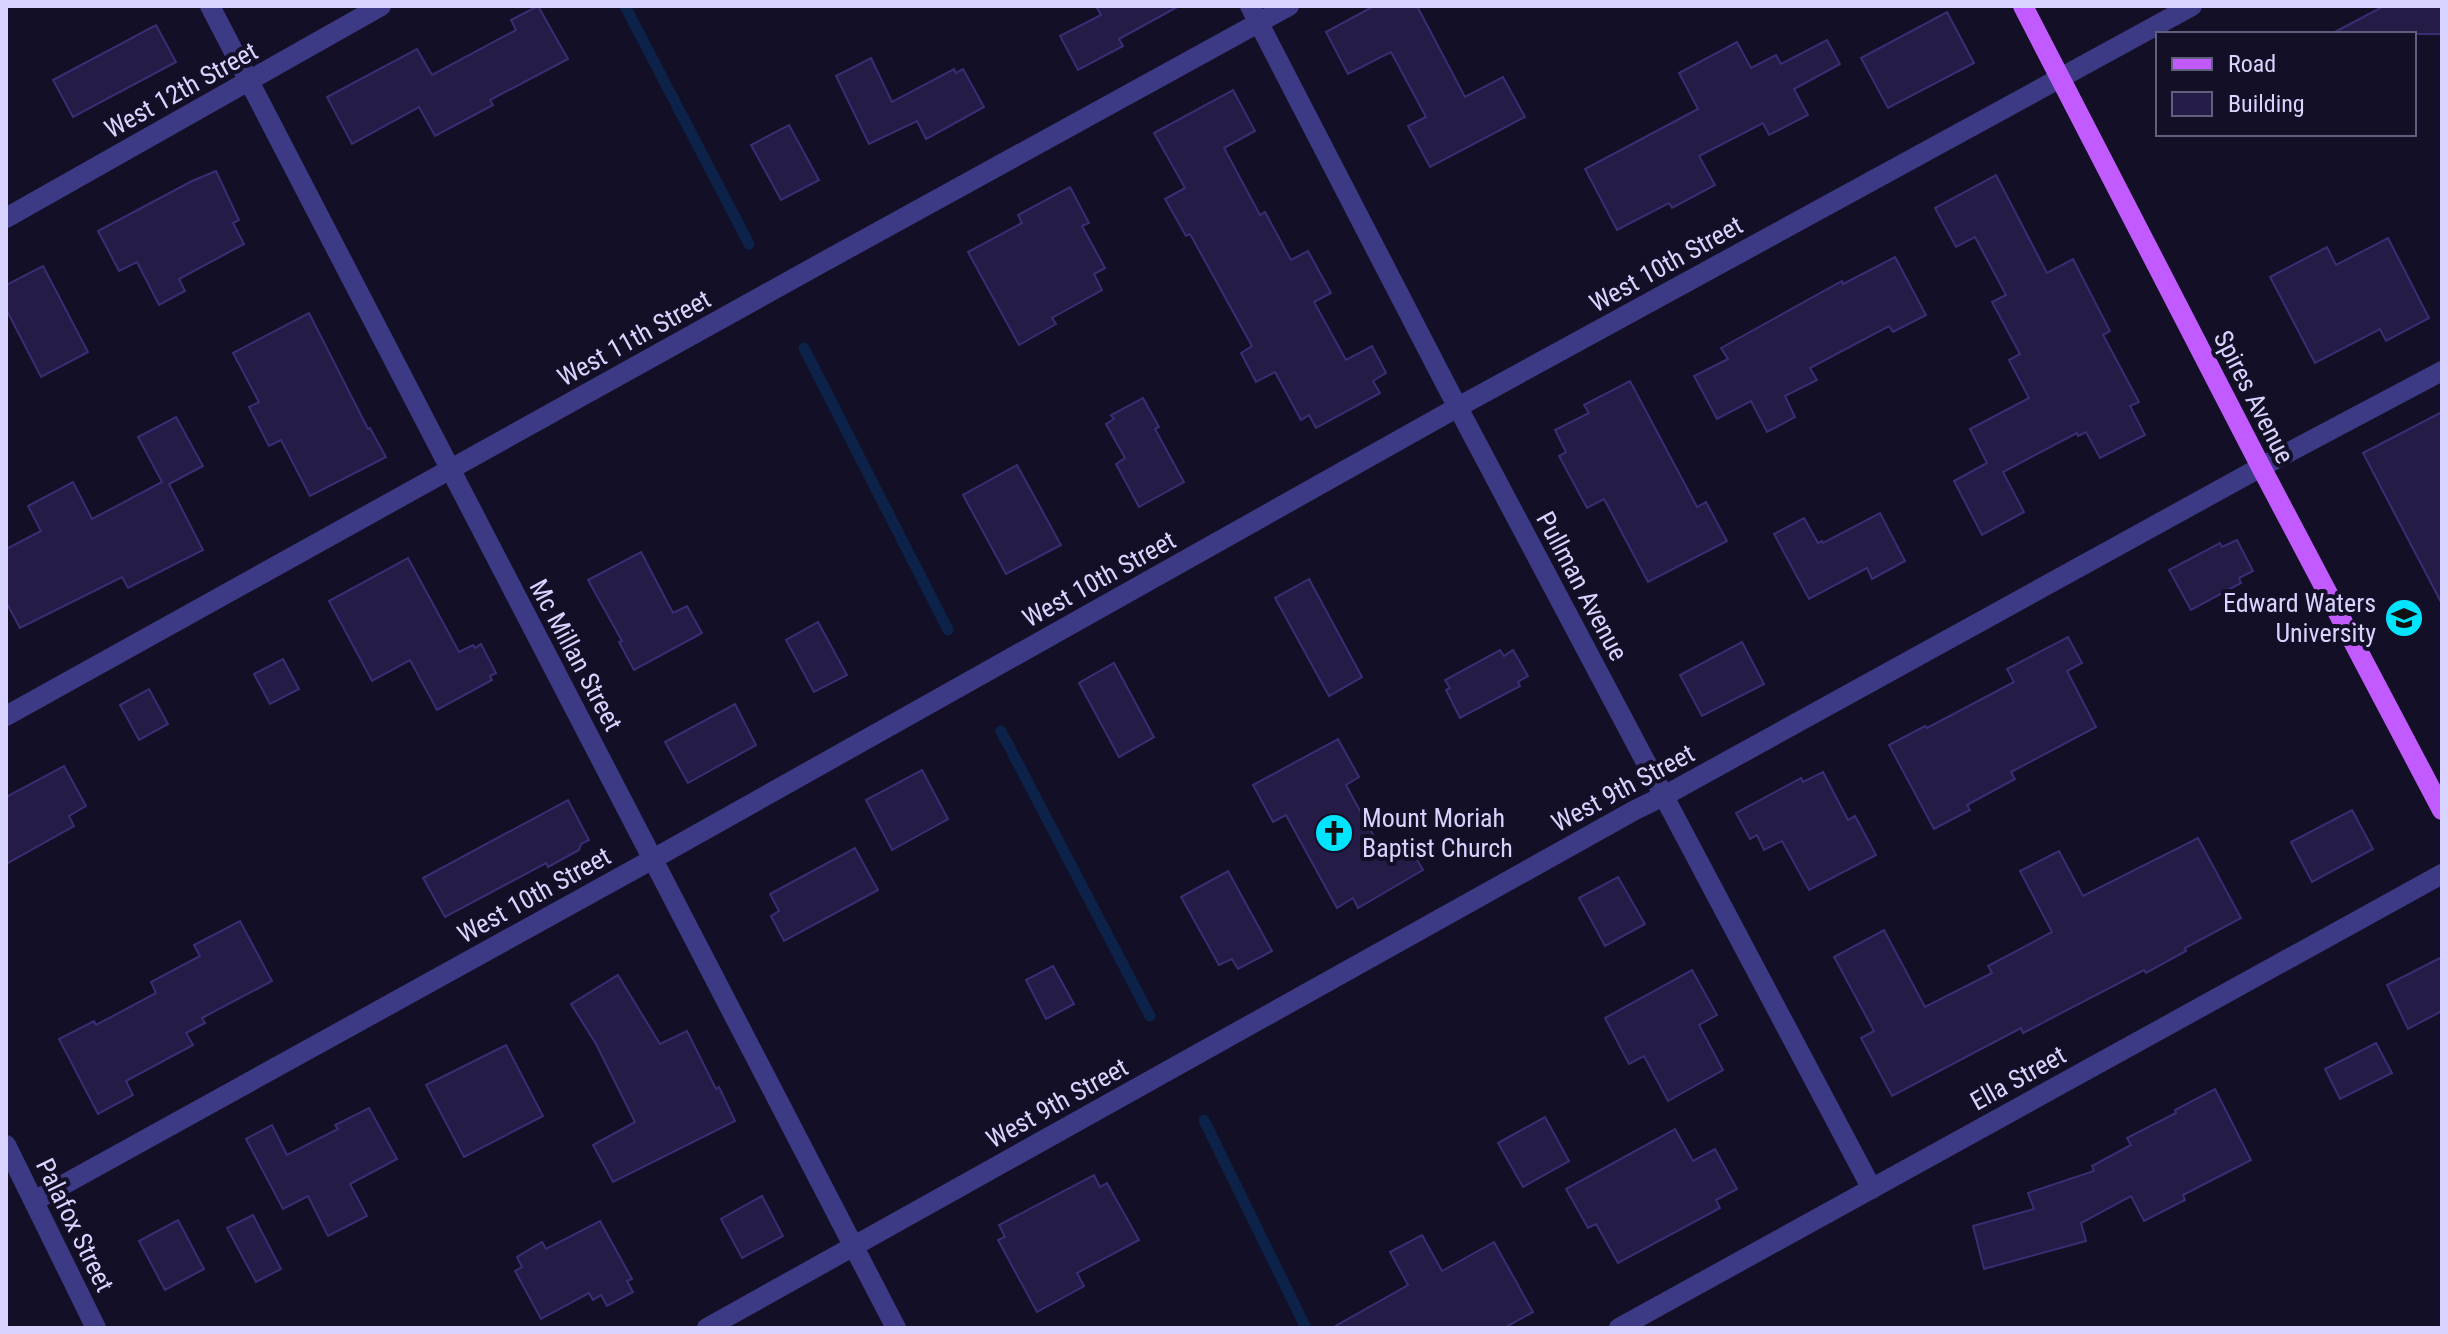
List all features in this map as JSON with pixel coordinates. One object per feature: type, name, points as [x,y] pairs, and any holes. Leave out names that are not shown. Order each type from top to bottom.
[{"type":"main road","name":"Spires Avenue","points":[[2023,6],[2442,810]]},
{"type":"street","name":"Mc Millan Street","points":[[210,6],[896,1328]]},
{"type":"street","name":"West 12th Street","points":[[6,218],[381,6]]},
{"type":"street","name":"West 11th Street","points":[[6,716],[815,266],[1255,14],[1289,6]]},
{"type":"street","name":"West 10th Street","points":[[34,1201],[653,859],[1458,407],[2192,6]]},
{"type":"street","name":"Pullman Avenue","points":[[1255,14],[1458,407],[1872,1189]]},
{"type":"street","name":"West 9th Street","points":[[707,1328],[1621,817],[2442,371]]},
{"type":"street","name":"Ella Street","points":[[1619,1328],[2442,874]]},
{"type":"street","name":"Palafox Street","points":[[6,1145],[96,1328]]},
{"type":"building","points":[[538,6],[568,59],[490,100],[493,105],[435,136],[419,107],[352,144],[327,97],[417,49],[432,75],[516,30],[511,20]]},
{"type":"building","points":[[1096,6],[1179,6],[1119,39],[1123,46],[1078,70],[1060,36],[1101,15]]},
{"type":"building","points":[[1374,6],[1417,6],[1465,97],[1503,77],[1525,117],[1430,167],[1408,126],[1426,117],[1391,52],[1348,74],[1326,32]]},
{"type":"building","points":[[2384,6],[2442,6],[2442,34],[2335,32]]},
{"type":"building","points":[[1947,12],[1974,63],[1888,108],[1861,58]]},
{"type":"building","points":[[156,25],[176,62],[73,117],[53,80]]},
{"type":"building","points":[[1827,40],[1840,64],[1794,89],[1808,115],[1769,135],[1763,123],[1699,156],[1715,185],[1672,208],[1669,203],[1617,230],[1585,169],[1698,109],[1679,73],[1737,42],[1751,68],[1776,55],[1781,64]]},
{"type":"building","points":[[871,58],[892,102],[954,69],[956,73],[963,69],[984,107],[926,139],[917,121],[869,144],[836,76]]},
{"type":"building","points":[[1233,90],[1255,131],[1224,148],[1260,215],[1265,212],[1291,260],[1308,251],[1331,293],[1314,302],[1346,360],[1372,346],[1386,373],[1373,381],[1380,393],[1316,428],[1309,415],[1301,420],[1275,372],[1256,382],[1241,353],[1252,346],[1190,234],[1186,236],[1165,199],[1185,188],[1154,133]]},
{"type":"building","points":[[789,125],[819,180],[781,200],[751,145]]},
{"type":"building","points":[[216,171],[239,220],[233,223],[244,244],[179,279],[185,291],[159,305],[137,262],[119,271],[98,231]]},
{"type":"building","points":[[1996,175],[2047,273],[2073,259],[2110,331],[2103,335],[2139,402],[2130,406],[2145,435],[2100,458],[2086,432],[2078,436],[2077,433],[2003,472],[2024,512],[1982,535],[1954,481],[1987,463],[1970,429],[2029,398],[2009,360],[2020,354],[1992,302],[2006,295],[1975,237],[1956,247],[1935,208]]},
{"type":"building","points":[[1070,187],[1089,223],[1082,226],[1105,268],[1094,274],[1102,290],[1052,318],[1056,324],[1019,345],[968,252],[1022,223],[1018,215]]},
{"type":"building","points":[[2388,238],[2429,318],[2386,341],[2380,329],[2315,363],[2270,277],[2327,247],[2336,265]]},
{"type":"building","points":[[1895,257],[1926,315],[1893,332],[1889,326],[1810,368],[1817,380],[1785,396],[1795,417],[1767,432],[1751,401],[1717,419],[1694,376],[1728,359],[1721,348],[1842,281],[1843,284]]},
{"type":"building","points":[[43,266],[88,352],[41,377],[6,309],[6,285]]},
{"type":"building","points":[[309,313],[368,429],[386,457],[310,496],[281,440],[269,446],[249,407],[259,402],[233,353]]},
{"type":"building","points":[[1630,381],[1697,507],[1706,502],[1727,541],[1648,582],[1604,499],[1587,508],[1559,456],[1566,452],[1555,430],[1589,413],[1584,405]]},
{"type":"building","points":[[1143,398],[1159,427],[1155,429],[1184,482],[1139,507],[1116,464],[1125,458],[1106,424],[1114,419],[1111,415]]},
{"type":"building","points":[[2442,412],[2442,604],[2363,453]]},
{"type":"building","points":[[176,417],[203,466],[169,484],[203,550],[128,588],[122,577],[20,628],[6,602],[6,549],[41,531],[28,506],[73,482],[92,519],[162,482],[138,437]]},
{"type":"building","points":[[1017,465],[1061,545],[1006,574],[963,495]]},
{"type":"building","points":[[1880,513],[1905,561],[1872,579],[1867,568],[1809,599],[1774,534],[1804,518],[1818,543],[1823,543]]},
{"type":"building","points":[[2237,540],[2253,571],[2239,578],[2241,583],[2191,610],[2169,570],[2220,543],[2222,547]]},
{"type":"building","points":[[641,552],[673,613],[687,606],[702,633],[634,670],[619,642],[622,641],[588,580]]},
{"type":"building","points":[[408,558],[459,652],[481,644],[496,673],[490,676],[492,680],[437,710],[410,660],[372,681],[329,601]]},
{"type":"building","points":[[1309,579],[1362,677],[1329,696],[1275,598]]},
{"type":"building","points":[[818,622],[847,675],[814,692],[786,640]]},
{"type":"building","points":[[2068,637],[2082,663],[2067,671],[2096,727],[2011,772],[2015,779],[1967,805],[1970,810],[1934,829],[1889,745],[2014,682],[2007,669]]},
{"type":"building","points":[[1742,642],[1764,684],[1702,716],[1680,675]]},
{"type":"building","points":[[1500,650],[1504,656],[1513,650],[1528,676],[1518,682],[1520,686],[1460,718],[1446,690],[1450,688],[1445,680]]},
{"type":"building","points":[[283,659],[299,689],[270,704],[254,674]]},
{"type":"building","points":[[1114,663],[1154,737],[1119,757],[1079,683]]},
{"type":"building","points":[[149,689],[168,724],[139,740],[120,705]]},
{"type":"building","points":[[735,704],[756,745],[688,783],[665,742]]},
{"type":"building","name":"Mount Moriah Baptist Church","points":[[1338,739],[1359,777],[1346,785],[1385,857],[1408,844],[1423,870],[1358,908],[1353,898],[1337,908],[1286,815],[1273,822],[1253,785]]},
{"type":"building","points":[[64,766],[86,806],[69,816],[74,826],[6,864],[6,797]]},
{"type":"building","points":[[922,770],[948,819],[892,850],[866,800]]},
{"type":"building","points":[[1823,772],[1848,820],[1855,816],[1876,855],[1809,890],[1782,841],[1764,850],[1757,835],[1750,839],[1736,813],[1801,778],[1803,782]]},
{"type":"building","points":[[568,800],[589,840],[581,844],[579,850],[548,867],[546,863],[445,917],[423,878]]},
{"type":"building","points":[[2352,810],[2373,849],[2312,882],[2291,842]]},
{"type":"building","points":[[2198,838],[2241,918],[2146,973],[2144,970],[2023,1033],[2021,1028],[1892,1096],[1861,1038],[1874,1031],[1834,957],[1884,930],[1925,1007],[1992,973],[1988,966],[2052,932],[2020,871],[2059,851],[2083,896]]},
{"type":"building","points":[[855,848],[878,890],[784,941],[771,916],[779,911],[770,894]]},
{"type":"building","points":[[1228,871],[1272,951],[1238,969],[1232,959],[1219,965],[1181,897]]},
{"type":"building","points":[[1618,877],[1645,924],[1605,946],[1579,898]]},
{"type":"building","points":[[240,921],[272,981],[202,1018],[205,1023],[186,1033],[193,1045],[126,1081],[133,1095],[98,1114],[59,1039],[94,1021],[96,1025],[156,993],[151,982],[200,956],[194,945]]},
{"type":"building","points":[[2442,957],[2442,1011],[2408,1029],[2387,985]]},
{"type":"building","points":[[1053,966],[1074,1004],[1046,1019],[1026,980]]},
{"type":"building","points":[[1692,970],[1717,1015],[1699,1025],[1723,1070],[1668,1101],[1644,1056],[1629,1064],[1605,1018]]},
{"type":"building","points":[[618,975],[660,1044],[687,1031],[735,1121],[613,1182],[593,1145],[635,1122],[596,1044],[571,1004]]},
{"type":"building","points":[[2376,1043],[2392,1073],[2340,1099],[2325,1069]]},
{"type":"building","points":[[506,1045],[543,1116],[464,1157],[426,1085]]},
{"type":"building","points":[[2215,1089],[2251,1160],[2183,1195],[2185,1200],[2144,1221],[2131,1196],[2081,1223],[2086,1241],[1984,1269],[1973,1226],[2034,1209],[2028,1193],[2094,1171],[2092,1166],[2131,1145],[2127,1138]]},
{"type":"building","points":[[369,1108],[397,1159],[350,1184],[367,1216],[328,1236],[308,1196],[283,1209],[246,1139],[272,1125],[287,1155],[338,1129],[335,1125]]},
{"type":"building","points":[[1545,1117],[1569,1161],[1523,1187],[1498,1143]]},
{"type":"building","points":[[1675,1129],[1693,1161],[1715,1149],[1737,1189],[1716,1200],[1720,1208],[1618,1263],[1596,1224],[1588,1228],[1566,1189]]},
{"type":"building","points":[[1094,1175],[1100,1187],[1107,1183],[1139,1240],[1077,1273],[1084,1286],[1037,1312],[998,1240],[1005,1237],[999,1225]]},
{"type":"building","points":[[762,1196],[783,1236],[742,1258],[721,1219]]},
{"type":"building","points":[[253,1215],[281,1269],[256,1282],[227,1228]]},
{"type":"building","points":[[178,1220],[204,1269],[165,1290],[139,1241]]},
{"type":"building","points":[[600,1221],[632,1279],[627,1281],[633,1292],[607,1306],[601,1295],[593,1300],[589,1293],[541,1319],[515,1271],[522,1267],[517,1257],[542,1242],[546,1249]]},
{"type":"building","points":[[1422,1235],[1442,1271],[1494,1242],[1533,1312],[1504,1328],[1332,1328],[1408,1285],[1390,1252]]},
{"type":"waterway","points":[[625,6],[749,244]]},
{"type":"waterway","points":[[804,348],[948,630]]},
{"type":"waterway","points":[[1001,731],[1150,1016]]},
{"type":"waterway","points":[[1204,1120],[1306,1328]]},
{"type":"place","name":"Edward Waters University","points":[[2404,618]]},
{"type":"place","name":"Mount Moriah Baptist Church","points":[[1334,833]]}]
